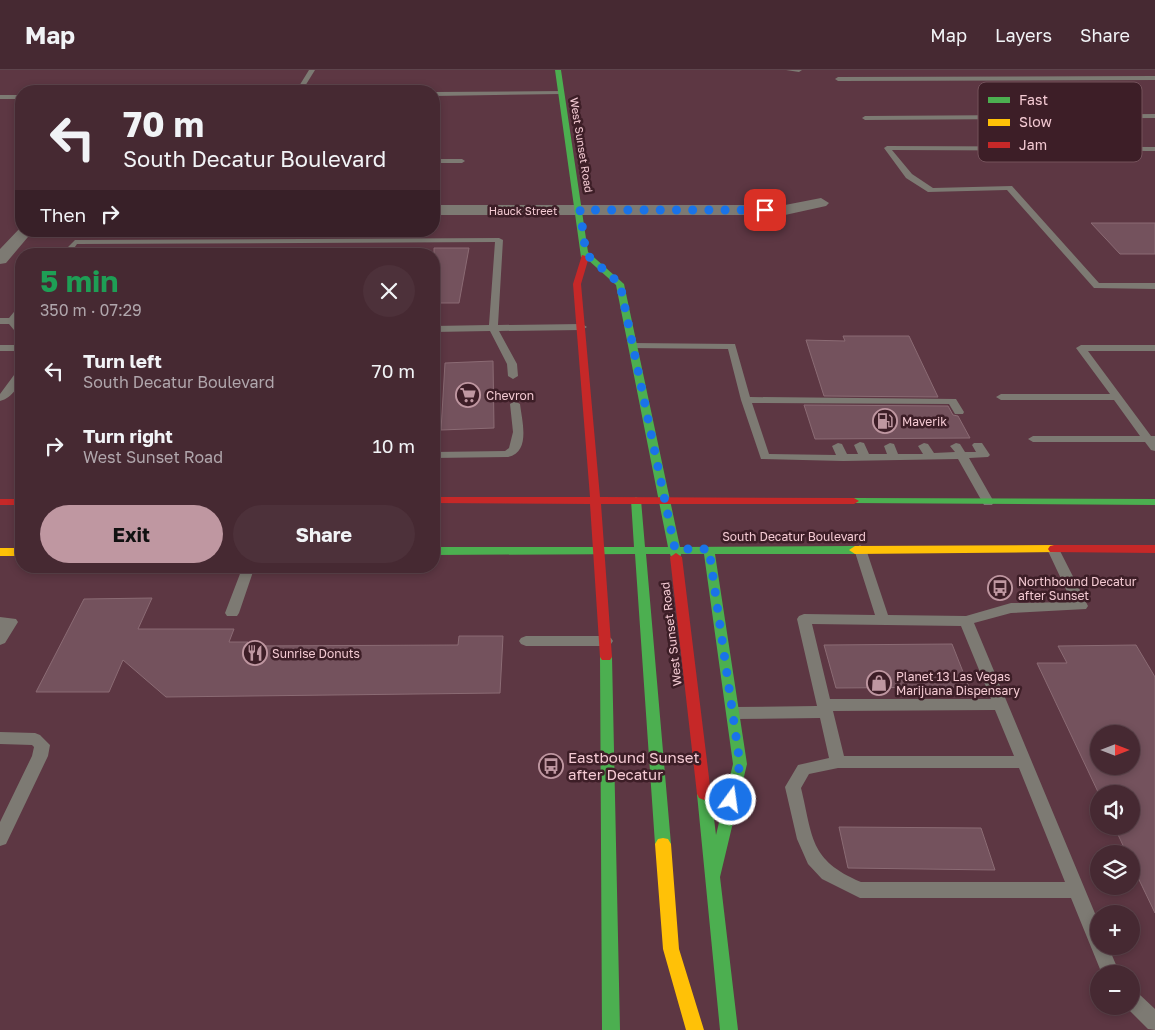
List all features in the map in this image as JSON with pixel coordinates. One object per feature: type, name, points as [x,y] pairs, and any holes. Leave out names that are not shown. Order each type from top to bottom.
[{"type":"main road","name":"West Sunset Road","points":[[558,70],[586,254],[576,284],[582,327],[606,641],[611,1030]]},
{"type":"main road","name":"West Sunset Road","points":[[586,254],[620,284],[675,549],[714,874],[729,1030]]},
{"type":"main road","points":[[440,500],[1155,502]]},
{"type":"main road","points":[[636,500],[671,949],[695,1030]]},
{"type":"main road","points":[[0,502],[15,502]]},
{"type":"main road","points":[[709,549],[740,764],[714,874]]},
{"type":"main road","name":"South Decatur Boulevard","points":[[440,551],[1053,549],[1153,552]]},
{"type":"main road","points":[[0,552],[15,552]]},
{"type":"street","name":"Hauck Street","points":[[440,210],[785,210],[821,203]]},
{"type":"street","points":[[0,258],[19,237]]},
{"type":"lane","points":[[302,85],[312,70]]},
{"type":"lane","points":[[789,70],[799,70]]},
{"type":"lane","points":[[838,79],[1155,78]]},
{"type":"lane","points":[[440,94],[561,92]]},
{"type":"lane","points":[[0,96],[15,97]]},
{"type":"lane","points":[[1142,116],[1155,116]]},
{"type":"lane","points":[[865,118],[978,117]]},
{"type":"lane","points":[[978,148],[887,148],[909,176],[931,190],[1009,188],[1097,286],[1155,286]]},
{"type":"lane","points":[[1142,149],[1155,149]]},
{"type":"lane","points":[[440,161],[462,163],[440,165]]},
{"type":"lane","points":[[70,248],[75,242],[499,240],[493,328],[512,364],[513,376]]},
{"type":"lane","points":[[12,321],[15,317]]},
{"type":"lane","points":[[0,321],[12,321]]},
{"type":"lane","points":[[12,321],[15,325]]},
{"type":"lane","points":[[440,329],[582,327]]},
{"type":"lane","points":[[632,346],[732,346],[746,400],[765,458],[865,457],[892,452],[931,458],[959,451],[984,455],[978,445]]},
{"type":"lane","points":[[0,348],[15,348]]},
{"type":"lane","points":[[1153,442],[1081,348],[1155,348]]},
{"type":"lane","points":[[0,398],[5,396],[15,382]]},
{"type":"lane","points":[[1001,397],[1118,397]]},
{"type":"lane","points":[[746,400],[952,401],[959,412]]},
{"type":"lane","points":[[819,400],[824,412]]},
{"type":"lane","points":[[840,400],[845,412]]},
{"type":"lane","points":[[899,400],[906,412]]},
{"type":"lane","points":[[869,401],[875,414]]},
{"type":"lane","points":[[930,401],[937,412]]},
{"type":"lane","points":[[440,455],[508,454],[514,452],[518,444],[515,404]]},
{"type":"lane","points":[[1033,440],[1153,442]]},
{"type":"lane","points":[[860,445],[865,457]]},
{"type":"lane","points":[[838,446],[843,458]]},
{"type":"lane","points":[[924,446],[931,458]]},
{"type":"lane","points":[[959,451],[988,502]]},
{"type":"lane","points":[[860,549],[883,620]]},
{"type":"lane","points":[[838,762],[804,620],[966,621],[1011,608],[1081,606],[1053,549]]},
{"type":"lane","points":[[232,613],[246,573]]},
{"type":"lane","points":[[966,621],[1090,923]]},
{"type":"lane","points":[[0,622],[11,622],[0,640]]},
{"type":"lane","points":[[526,641],[606,641]]},
{"type":"lane","points":[[732,713],[825,708],[999,704]]},
{"type":"lane","points":[[0,738],[35,739],[42,745],[40,756],[0,839]]},
{"type":"lane","points":[[1023,762],[838,762],[804,769],[793,787],[807,840],[819,866],[838,880],[860,890],[1076,890]]},
{"type":"lane","points":[[1140,1008],[1155,1022]]},
{"type":"building","points":[[1091,223],[1155,223],[1155,254],[1120,254]]},
{"type":"building","points":[[440,248],[469,248],[459,303],[440,303]]},
{"type":"building","points":[[843,336],[909,336],[938,397],[824,396],[806,340],[845,341]]},
{"type":"building","name":"Chevron","points":[[493,361],[494,428],[441,430],[445,363]]},
{"type":"building","name":"Maverik","points":[[804,405],[948,406],[953,415],[958,416],[970,438],[815,439]]},
{"type":"building","points":[[152,598],[138,629],[234,629],[229,642],[248,642],[247,646],[458,645],[459,636],[503,636],[500,693],[166,697],[123,660],[109,692],[36,692],[84,599]]},
{"type":"building","points":[[952,644],[969,687],[836,688],[824,645]]},
{"type":"building","points":[[1136,645],[1155,677],[1155,913],[1140,882],[1140,845],[1123,845],[1118,835],[1140,835],[1140,785],[1095,785],[1090,775],[1140,775],[1140,725],[1090,725],[1090,775],[1037,663],[1067,663],[1058,646]]},
{"type":"building","points":[[839,827],[981,828],[995,870],[848,868]]},
{"type":"traffic: fast","points":[[558,70],[585,257]]},
{"type":"traffic: fast","points":[[586,254],[620,284],[676,557]]},
{"type":"traffic: fast","points":[[636,500],[663,844]]},
{"type":"traffic: fast","points":[[854,501],[1155,502]]},
{"type":"traffic: fast","points":[[709,549],[740,764],[714,874]]},
{"type":"traffic: fast","points":[[440,551],[855,550]]},
{"type":"traffic: fast","points":[[606,657],[611,1030]]},
{"type":"traffic: fast","points":[[704,794],[729,1030]]},
{"type":"traffic: slow","points":[[855,550],[1054,549]]},
{"type":"traffic: slow","points":[[0,552],[15,552]]},
{"type":"traffic: slow","points":[[663,844],[671,949],[695,1030]]},
{"type":"traffic: jam","points":[[585,257],[577,284],[593,465],[606,657]]},
{"type":"traffic: jam","points":[[440,500],[854,501]]},
{"type":"traffic: jam","points":[[0,502],[15,502]]},
{"type":"traffic: jam","points":[[1054,549],[1155,549]]},
{"type":"traffic: jam","points":[[676,557],[704,794]]},
{"type":"place","name":"Chevron","points":[[468,395]]},
{"type":"place","name":"Maverik","points":[[885,421]]},
{"type":"place","name":"Northbound Decatur after Sunset","points":[[1000,588]]},
{"type":"place","name":"Sunrise Donuts","points":[[255,653]]},
{"type":"place","name":"Planet 13 Las Vegas Marijuana Dispensary","points":[[879,683]]},
{"type":"place","name":"Eastbound Sunset after Decatur","points":[[551,766]]},
{"type":"route","points":[[731,800],[740,764],[709,549],[675,549],[620,284],[586,254],[580,210],[765,210]]}]
